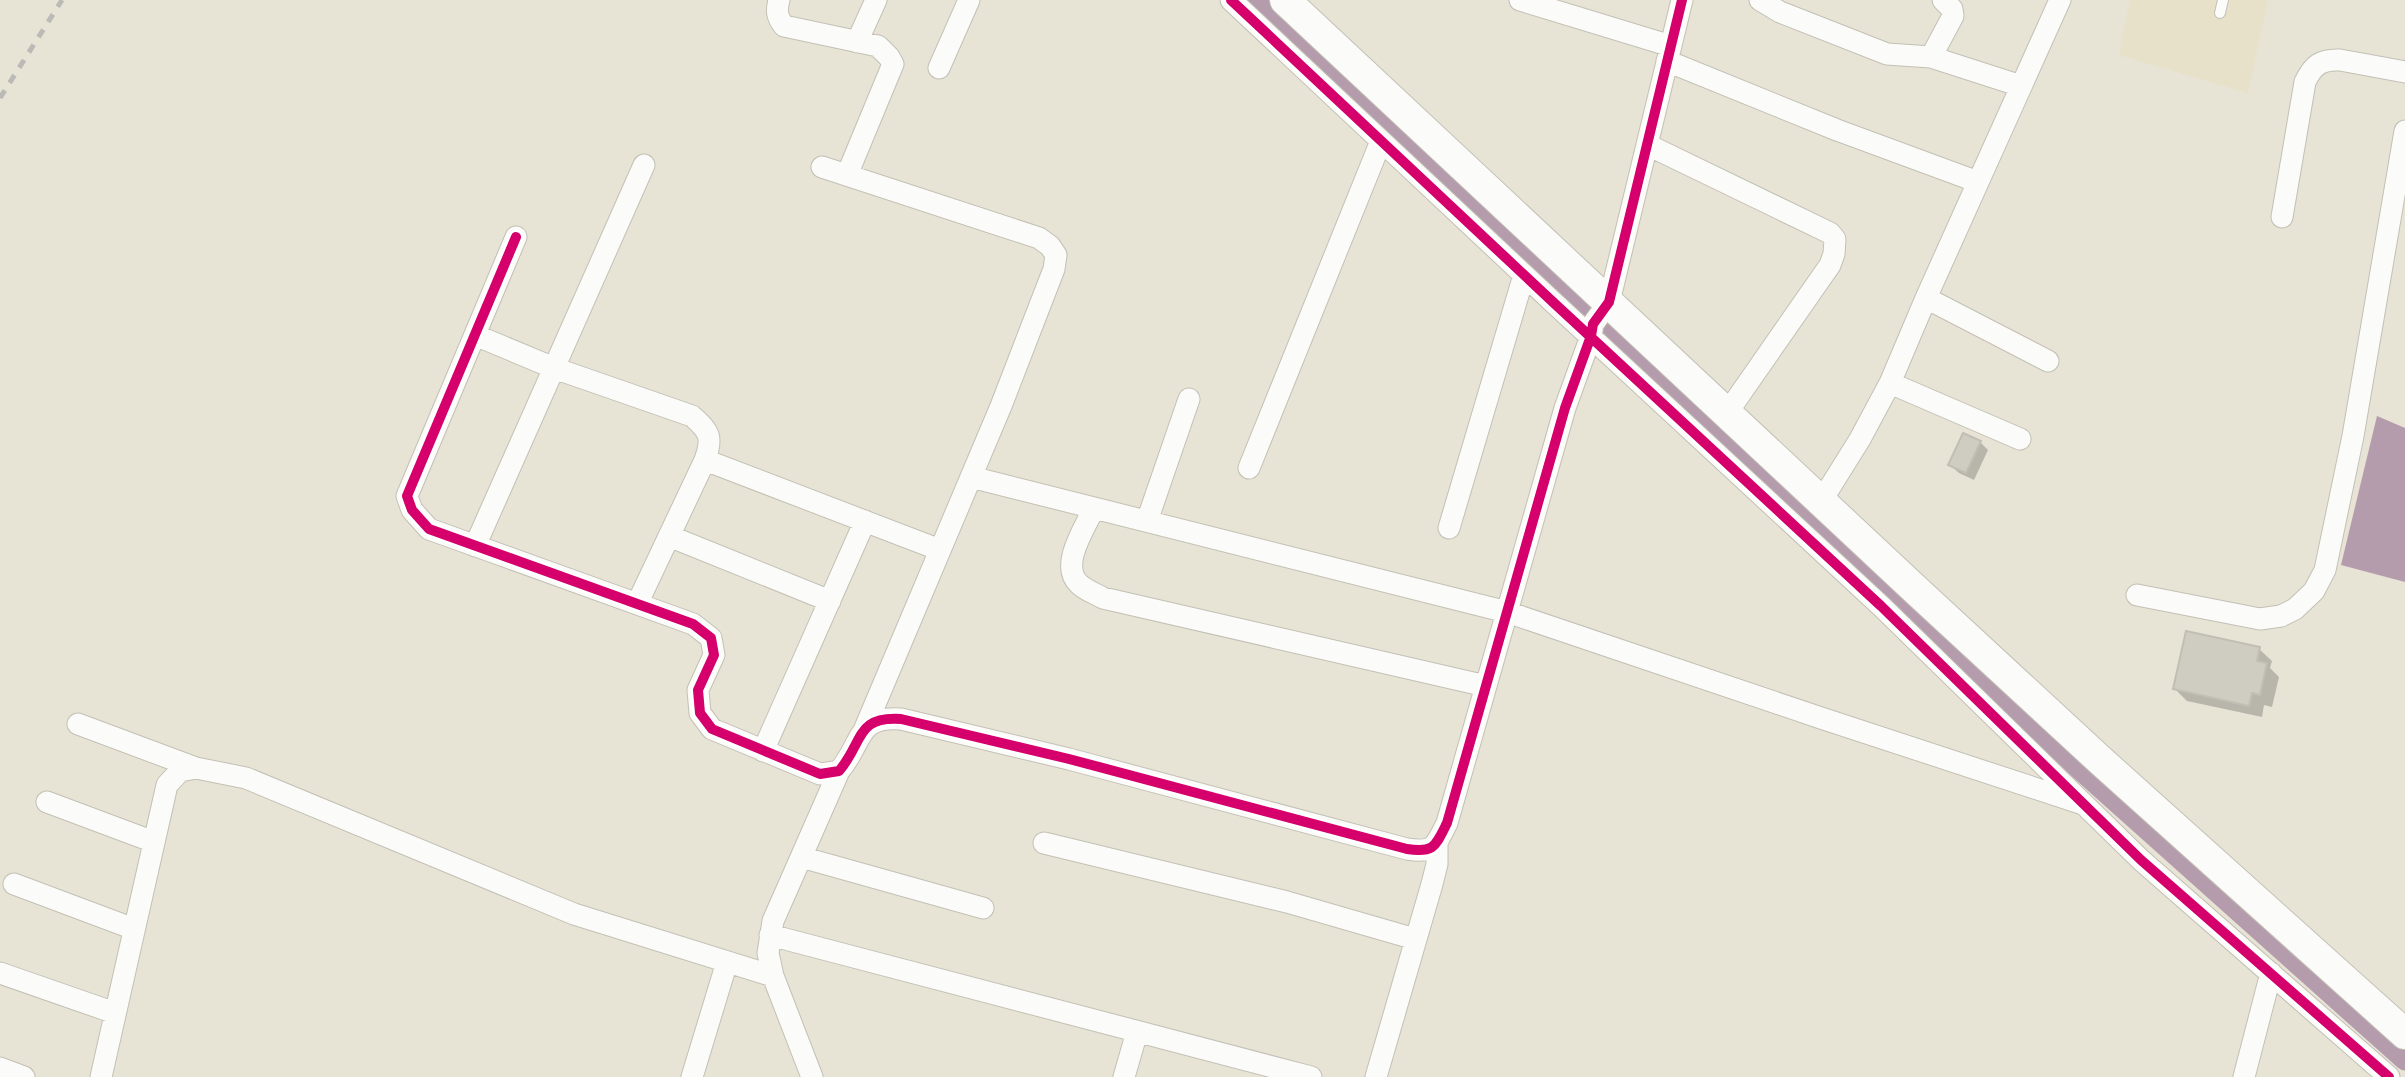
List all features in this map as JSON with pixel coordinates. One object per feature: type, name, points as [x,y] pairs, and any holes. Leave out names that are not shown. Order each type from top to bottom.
[{"type":"street","points":[[779,0],[776,9],[778,18],[785,26],[878,47],[894,64],[847,175]]},
{"type":"street","points":[[857,42],[876,0]]},
{"type":"street","points":[[939,68],[969,0]]},
{"type":"street","points":[[1231,0],[1524,275],[1599,318],[1727,413],[2091,752],[2405,1033]]},
{"type":"street","points":[[1285,0],[1881,606],[2141,860],[2389,1077]]},
{"type":"street","points":[[1520,0],[1669,53],[1837,130],[1978,182]]},
{"type":"street","points":[[865,728],[881,718],[901,719],[1407,849],[1432,849],[1447,823],[1565,408],[1599,318],[1648,145],[1682,0]]},
{"type":"street","points":[[1760,0],[1780,12],[1887,54],[1931,57],[2021,86]]},
{"type":"street","points":[[1931,57],[1953,16],[1952,9],[1943,0]]},
{"type":"street","points":[[1822,500],[1860,439],[1890,383],[2060,0]]},
{"type":"street","points":[[2282,216],[2305,82],[2316,65],[2329,60],[2340,60],[2405,72]]},
{"type":"street","points":[[2137,595],[2260,619],[2281,616],[2295,609],[2314,591],[2325,570],[2353,436],[2405,131]]},
{"type":"street","points":[[1249,468],[1381,141]]},
{"type":"street","points":[[1648,145],[1830,233],[1835,239],[1835,254],[1830,265],[1727,413]]},
{"type":"street","points":[[475,546],[644,165]]},
{"type":"street","points":[[812,1077],[773,976],[768,953],[773,921],[839,771],[849,760],[865,728],[971,477],[1054,269],[1056,255],[1051,246],[1039,238],[822,167]]},
{"type":"street","points":[[516,237],[407,496],[412,510],[429,529],[693,624],[711,638],[714,655],[698,690],[700,713],[712,729],[820,774],[839,771]]},
{"type":"street","points":[[1449,528],[1524,275]]},
{"type":"street","points":[[1926,298],[2048,361]]},
{"type":"street","points":[[475,335],[554,368],[692,416],[706,428],[711,443],[705,460],[637,604]]},
{"type":"street","points":[[1890,383],[2020,439]]},
{"type":"street","points":[[1147,521],[1189,398]]},
{"type":"street","points":[[705,460],[940,550]]},
{"type":"street","points":[[971,477],[1507,611],[2084,804]]},
{"type":"street","points":[[1094,508],[1073,555],[1071,573],[1079,585],[1103,598],[1486,686]]},
{"type":"street","points":[[763,751],[865,521]]},
{"type":"street","points":[[669,536],[830,601]]},
{"type":"street","points":[[78,724],[196,768],[246,778],[574,914],[773,976]]},
{"type":"street","points":[[101,1077],[167,785],[180,771],[196,768]]},
{"type":"street","points":[[47,802],[154,842]]},
{"type":"street","points":[[1044,843],[1287,902],[1415,939]]},
{"type":"street","points":[[1377,1077],[1437,864],[1437,844]]},
{"type":"street","points":[[801,857],[983,908]]},
{"type":"street","points":[[14,884],[134,929]]},
{"type":"street","points":[[771,935],[1311,1077]]},
{"type":"street","points":[[692,1077],[727,962]]},
{"type":"street","points":[[0,973],[115,1013]]},
{"type":"street","points":[[2244,1077],[2271,973]]},
{"type":"street","points":[[1124,1077],[1137,1032]]},
{"type":"street","points":[[0,1068],[24,1077]]},
{"type":"lane","points":[[2220,13],[2223,0]]},
{"type":"shaded area","points":[[2130,0],[2268,0],[2248,93],[2119,55]]},
{"type":"shaded area","points":[[2377,416],[2405,428],[2405,582],[2341,565]]},
{"type":"building","points":[[1963,433],[1981,441],[1966,473],[1948,465]]},
{"type":"building","points":[[2186,631],[2260,647],[2257,661],[2267,663],[2260,695],[2252,693],[2249,706],[2173,689]]},
{"type":"waterway","points":[[1253,0],[2075,765],[2405,1060]]},
{"type":"railway","points":[[0,98],[62,0]]},
{"type":"cycle path","points":[[1231,0],[1881,606],[2141,860],[2389,1077]]},
{"type":"cycle path","points":[[516,237],[407,496],[412,510],[429,529],[693,624],[711,638],[714,655],[698,690],[700,713],[712,729],[820,774],[839,771],[868,726],[886,719],[901,719],[1069,759],[1407,849],[1428,849],[1436,843],[1447,823],[1565,408],[1593,324],[1609,302],[1682,0]]}]
